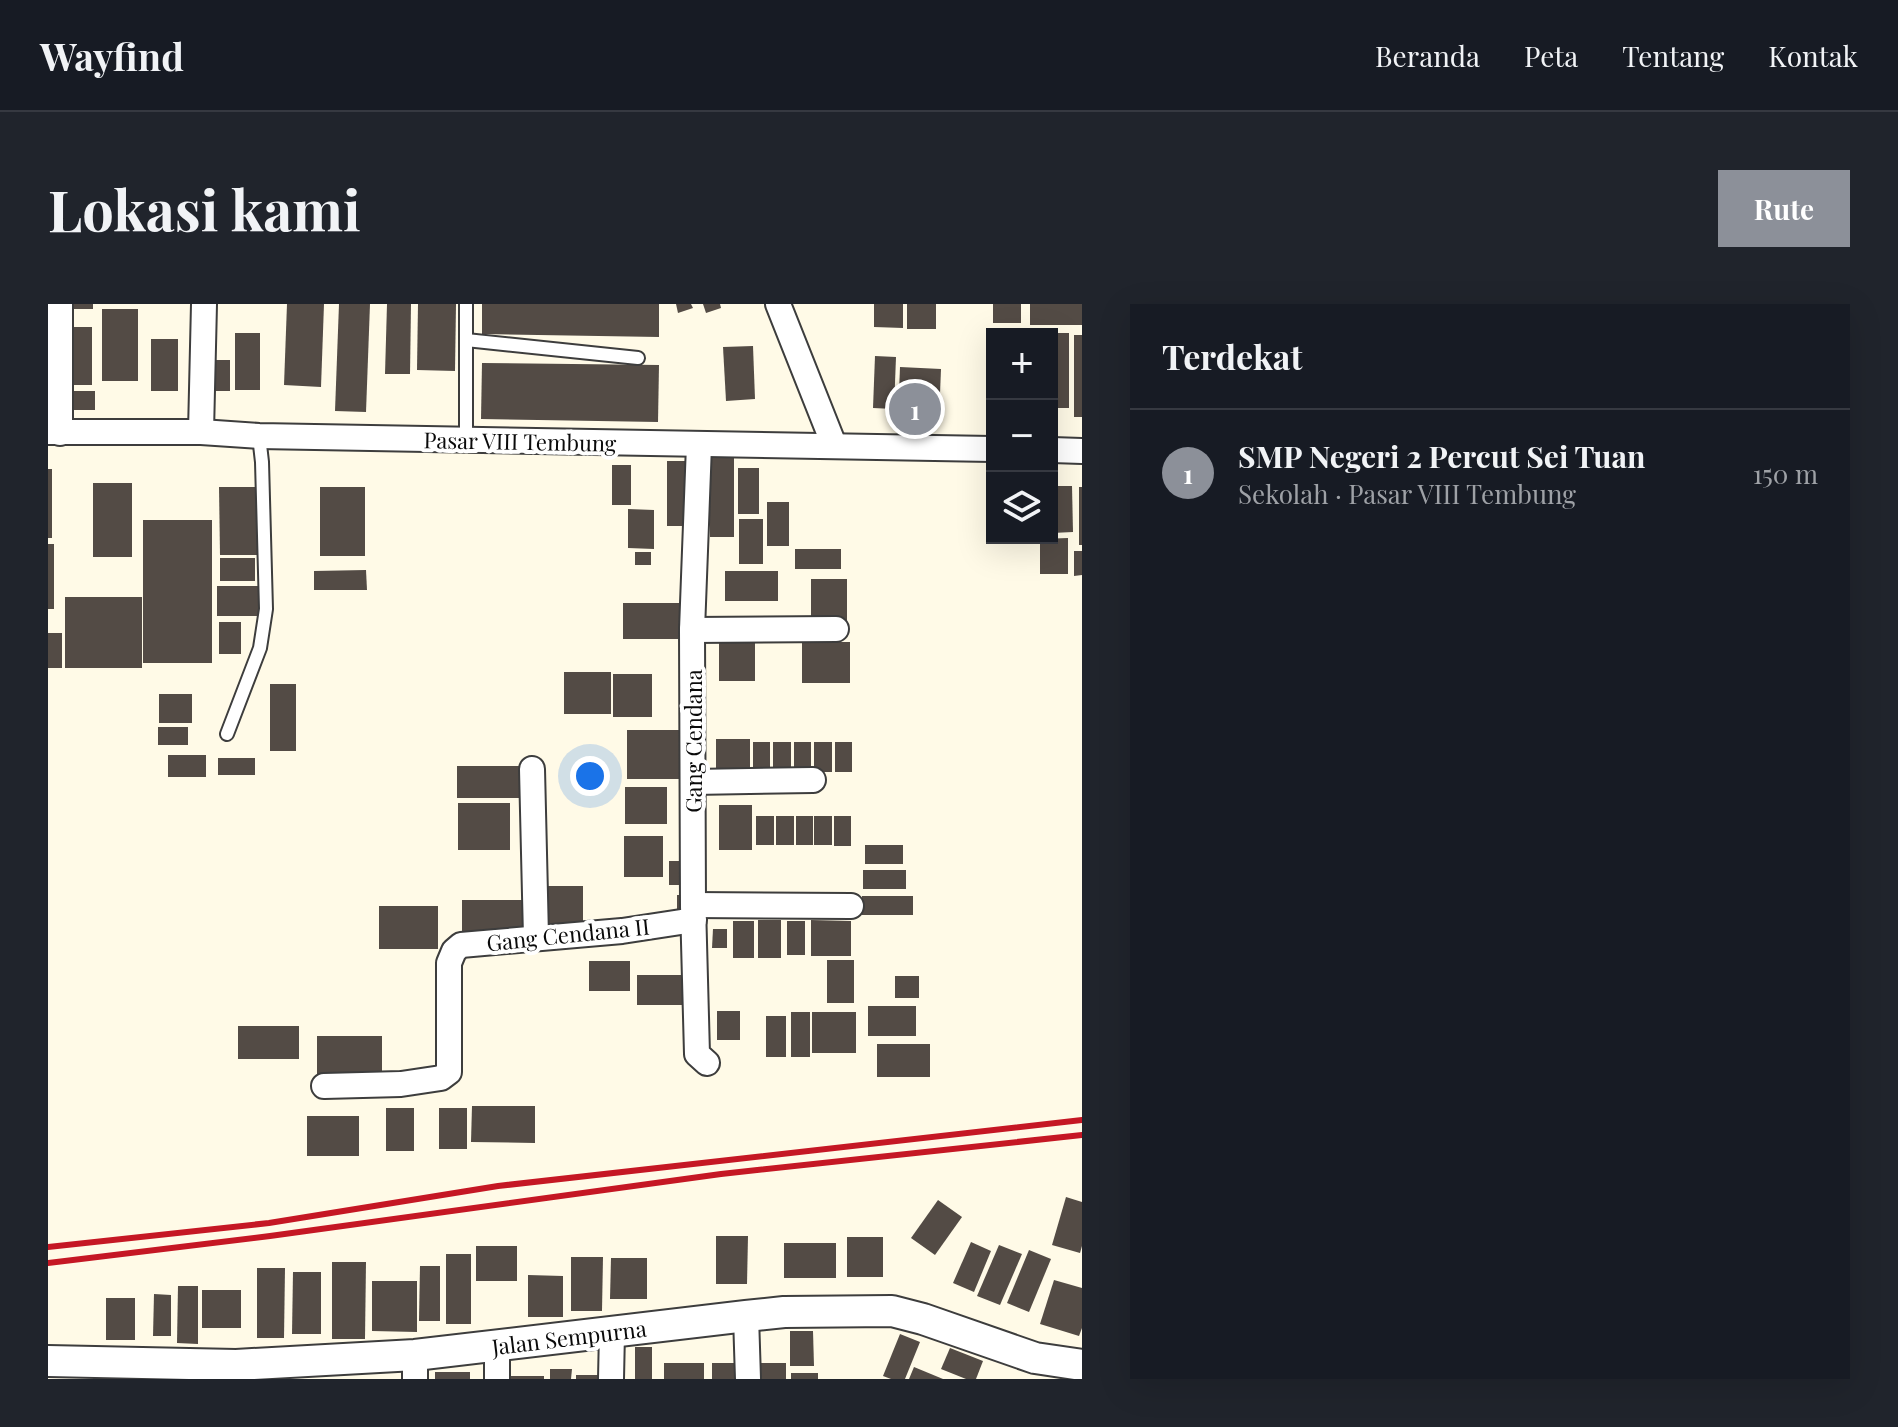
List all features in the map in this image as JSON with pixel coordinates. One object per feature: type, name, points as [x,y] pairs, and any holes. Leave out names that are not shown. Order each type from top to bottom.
[{"type":"street","points":[[54,432],[60,304]]},
{"type":"street","points":[[201,432],[204,304]]},
{"type":"street","points":[[778,304],[827,445]]},
{"type":"street","name":"Pasar VIII Tembung","points":[[54,432],[201,432],[259,436],[986,449]]},
{"type":"street","name":"Gang Cendana","points":[[699,445],[692,630],[694,912],[697,1054],[707,1063]]},
{"type":"street","points":[[1058,450],[1082,451]]},
{"type":"street","points":[[692,630],[836,629]]},
{"type":"street","points":[[532,769],[536,937]]},
{"type":"street","points":[[693,782],[813,780]]},
{"type":"street","name":"Gang Cendana II","points":[[324,1086],[401,1084],[441,1078],[449,1072],[449,963],[454,951],[461,945],[622,931],[694,912],[851,906]]},
{"type":"street","name":"Jalan Sempurna","points":[[48,1361],[145,1371],[415,1367],[497,1345],[784,1312],[892,1311],[1067,1369]]},
{"type":"street","points":[[746,1316],[748,1379]]},
{"type":"street","points":[[611,1379],[612,1332]]},
{"type":"street","points":[[497,1345],[497,1379]]},
{"type":"lane","points":[[466,304],[466,440]]},
{"type":"lane","points":[[466,340],[638,358]]},
{"type":"lane","points":[[227,734],[260,648],[266,609],[259,436]]},
{"type":"building","points":[[68,304],[93,304],[93,309],[68,309]]},
{"type":"building","points":[[287,304],[324,304],[321,387],[284,385]]},
{"type":"building","points":[[339,304],[370,304],[366,412],[335,411]]},
{"type":"building","points":[[387,304],[411,304],[410,374],[385,374]]},
{"type":"building","points":[[418,304],[456,304],[455,371],[417,370]]},
{"type":"building","points":[[482,304],[659,304],[659,337],[482,334]]},
{"type":"building","points":[[676,304],[691,304],[693,308],[678,313]]},
{"type":"building","points":[[703,304],[720,304],[721,308],[706,313]]},
{"type":"building","points":[[874,304],[903,304],[903,328],[874,327]]},
{"type":"building","points":[[907,304],[936,304],[936,329],[907,329]]},
{"type":"building","points":[[993,304],[1021,304],[1021,323],[993,323]]},
{"type":"building","points":[[1030,304],[1082,304],[1082,325],[1030,325]]},
{"type":"building","points":[[102,309],[138,309],[138,381],[102,381]]},
{"type":"building","points":[[63,327],[92,327],[92,385],[63,385]]},
{"type":"building","points":[[235,333],[260,333],[260,390],[235,390]]},
{"type":"building","points":[[1058,333],[1069,333],[1069,408],[1058,408]]},
{"type":"building","points":[[1074,335],[1082,335],[1082,417],[1074,417]]},
{"type":"building","points":[[151,339],[178,339],[178,391],[151,391]]},
{"type":"building","points":[[753,346],[755,399],[726,401],[723,347]]},
{"type":"building","points":[[875,356],[896,357],[894,409],[873,408]]},
{"type":"building","points":[[213,360],[230,360],[230,391],[213,391]]},
{"type":"building","points":[[482,363],[659,365],[658,422],[481,419]]},
{"type":"building","points":[[900,367],[941,369],[939,419],[898,418]]},
{"type":"building","points":[[65,391],[95,391],[95,410],[65,410]]},
{"type":"building","points":[[710,458],[734,458],[734,537],[710,537]]},
{"type":"building","points":[[667,461],[690,461],[690,526],[667,526]]},
{"type":"building","points":[[612,465],[631,465],[631,505],[612,505]]},
{"type":"building","points":[[738,468],[759,468],[759,514],[738,514]]},
{"type":"building","points":[[48,469],[52,469],[52,538],[48,538]]},
{"type":"building","points":[[93,483],[132,483],[132,557],[93,557]]},
{"type":"building","points":[[1058,486],[1072,486],[1073,532],[1058,533]]},
{"type":"building","points":[[219,487],[259,487],[259,555],[220,555]]},
{"type":"building","points":[[320,487],[365,487],[365,556],[320,556]]},
{"type":"building","points":[[1079,487],[1082,487],[1082,545],[1079,545]]},
{"type":"building","points":[[767,502],[789,502],[789,546],[767,546]]},
{"type":"building","points":[[628,509],[654,510],[654,549],[628,548]]},
{"type":"building","points":[[739,519],[763,519],[763,564],[739,564]]},
{"type":"building","points":[[143,520],[212,520],[212,663],[143,663]]},
{"type":"building","points":[[1058,538],[1068,538],[1068,574],[1040,574],[1040,544],[1058,544]]},
{"type":"building","points":[[48,544],[54,544],[54,609],[48,609]]},
{"type":"building","points":[[795,549],[841,549],[841,569],[795,569]]},
{"type":"building","points":[[1074,551],[1082,551],[1082,575],[1074,576]]},
{"type":"building","points":[[635,552],[651,552],[651,565],[635,565]]},
{"type":"building","points":[[220,558],[255,558],[255,581],[220,581]]},
{"type":"building","points":[[366,570],[367,590],[314,590],[314,571]]},
{"type":"building","points":[[725,571],[778,571],[778,601],[725,601]]},
{"type":"building","points":[[811,579],[847,579],[847,623],[811,623]]},
{"type":"building","points":[[217,586],[260,586],[260,616],[217,616]]},
{"type":"building","points":[[65,597],[142,597],[142,668],[65,668]]},
{"type":"building","points":[[623,603],[688,603],[688,639],[623,639]]},
{"type":"building","points":[[219,622],[241,622],[241,654],[219,654]]},
{"type":"building","points":[[48,633],[62,633],[62,668],[48,668]]},
{"type":"building","points":[[719,638],[755,638],[755,681],[719,681]]},
{"type":"building","points":[[802,642],[850,642],[850,683],[802,683]]},
{"type":"building","points":[[564,672],[611,672],[611,714],[564,714]]},
{"type":"building","points":[[613,674],[652,674],[652,717],[613,717]]},
{"type":"building","points":[[270,684],[296,684],[296,751],[270,751]]},
{"type":"building","points":[[159,694],[192,694],[192,723],[159,723]]},
{"type":"building","points":[[158,727],[188,727],[188,745],[158,745]]},
{"type":"building","points":[[627,730],[687,730],[687,779],[627,779]]},
{"type":"building","points":[[716,739],[750,739],[750,777],[716,777]]},
{"type":"building","points":[[753,742],[770,742],[770,772],[753,772]]},
{"type":"building","points":[[773,742],[791,742],[791,772],[773,772]]},
{"type":"building","points":[[794,742],[811,742],[811,772],[794,772]]},
{"type":"building","points":[[814,742],[832,742],[832,772],[814,772]]},
{"type":"building","points":[[835,742],[852,742],[852,772],[835,772]]},
{"type":"building","points":[[168,755],[206,755],[206,777],[168,777]]},
{"type":"building","points":[[218,758],[255,758],[255,775],[218,775]]},
{"type":"building","points":[[457,766],[525,766],[525,798],[457,798]]},
{"type":"building","points":[[625,787],[667,787],[667,824],[625,824]]},
{"type":"building","points":[[458,803],[510,803],[510,850],[458,850]]},
{"type":"building","points":[[719,805],[752,805],[752,850],[719,850]]},
{"type":"building","points":[[756,816],[774,816],[774,845],[756,845]]},
{"type":"building","points":[[776,816],[794,816],[794,845],[776,845]]},
{"type":"building","points":[[796,816],[813,816],[813,845],[796,845]]},
{"type":"building","points":[[814,816],[832,816],[832,845],[814,845]]},
{"type":"building","points":[[834,816],[851,816],[851,846],[834,846]]},
{"type":"building","points":[[624,836],[663,836],[663,877],[624,877]]},
{"type":"building","points":[[865,845],[903,845],[903,864],[865,864]]},
{"type":"building","points":[[669,861],[691,861],[692,885],[669,885]]},
{"type":"building","points":[[863,870],[906,870],[906,889],[863,889]]},
{"type":"building","points":[[546,886],[583,886],[583,930],[546,930]]},
{"type":"building","points":[[677,895],[689,895],[690,917],[677,917]]},
{"type":"building","points":[[862,896],[913,896],[913,915],[862,915]]},
{"type":"building","points":[[462,900],[524,900],[524,937],[462,937]]},
{"type":"building","points":[[379,906],[438,906],[438,949],[379,949]]},
{"type":"building","points":[[758,920],[781,920],[781,958],[758,958]]},
{"type":"building","points":[[811,920],[851,921],[851,956],[811,956]]},
{"type":"building","points":[[733,921],[754,921],[754,958],[733,958]]},
{"type":"building","points":[[787,921],[805,921],[805,955],[787,955]]},
{"type":"building","points":[[713,929],[727,929],[727,948],[712,948]]},
{"type":"building","points":[[827,960],[854,960],[854,1003],[827,1003]]},
{"type":"building","points":[[589,961],[630,961],[630,991],[589,991]]},
{"type":"building","points":[[637,975],[691,975],[691,1005],[637,1005]]},
{"type":"building","points":[[895,976],[919,976],[919,998],[895,998]]},
{"type":"building","points":[[868,1006],[916,1006],[916,1036],[868,1036]]},
{"type":"building","points":[[717,1011],[740,1011],[740,1040],[717,1040]]},
{"type":"building","points":[[791,1012],[810,1012],[810,1057],[791,1057]]},
{"type":"building","points":[[812,1012],[856,1012],[856,1053],[812,1053]]},
{"type":"building","points":[[766,1016],[786,1016],[786,1057],[766,1057]]},
{"type":"building","points":[[238,1026],[299,1026],[299,1059],[238,1059]]},
{"type":"building","points":[[317,1036],[382,1036],[382,1075],[317,1075]]},
{"type":"building","points":[[877,1044],[930,1044],[930,1077],[877,1077]]},
{"type":"building","points":[[472,1106],[535,1106],[535,1143],[471,1142]]},
{"type":"building","points":[[386,1108],[414,1108],[414,1151],[386,1151]]},
{"type":"building","points":[[439,1108],[467,1108],[467,1149],[439,1149]]},
{"type":"building","points":[[307,1116],[359,1116],[359,1156],[307,1156]]},
{"type":"building","points":[[1066,1197],[1082,1202],[1080,1253],[1052,1245]]},
{"type":"building","points":[[938,1200],[962,1217],[935,1255],[911,1238]]},
{"type":"building","points":[[716,1236],[748,1236],[747,1284],[716,1284]]},
{"type":"building","points":[[847,1237],[883,1237],[883,1277],[847,1277]]},
{"type":"building","points":[[971,1242],[991,1251],[974,1292],[953,1283]]},
{"type":"building","points":[[784,1243],[836,1243],[836,1278],[784,1278]]},
{"type":"building","points":[[999,1245],[1022,1254],[1000,1305],[977,1296]]},
{"type":"building","points":[[476,1246],[517,1246],[517,1281],[476,1281]]},
{"type":"building","points":[[1029,1250],[1051,1259],[1029,1312],[1007,1303]]},
{"type":"building","points":[[446,1254],[471,1254],[471,1324],[446,1324]]},
{"type":"building","points":[[571,1257],[603,1257],[602,1311],[571,1311]]},
{"type":"building","points":[[611,1258],[647,1258],[647,1299],[610,1299]]},
{"type":"building","points":[[332,1262],[366,1262],[365,1339],[332,1339]]},
{"type":"building","points":[[420,1266],[440,1266],[440,1321],[419,1321]]},
{"type":"building","points":[[257,1268],[285,1268],[284,1338],[257,1338]]},
{"type":"building","points":[[293,1272],[321,1272],[321,1334],[292,1334]]},
{"type":"building","points":[[528,1275],[563,1276],[563,1317],[528,1317]]},
{"type":"building","points":[[1054,1280],[1082,1288],[1082,1328],[1079,1336],[1040,1324]]},
{"type":"building","points":[[372,1281],[417,1281],[417,1332],[372,1331]]},
{"type":"building","points":[[178,1286],[198,1286],[198,1344],[177,1343]]},
{"type":"building","points":[[202,1290],[241,1290],[241,1328],[202,1328]]},
{"type":"building","points":[[154,1294],[171,1295],[171,1336],[153,1336]]},
{"type":"building","points":[[106,1298],[135,1298],[135,1340],[106,1340]]},
{"type":"building","points":[[790,1331],[813,1331],[814,1366],[790,1366]]},
{"type":"building","points":[[900,1334],[920,1342],[905,1379],[891,1379],[883,1376]]},
{"type":"building","points":[[635,1347],[652,1347],[652,1379],[635,1379]]},
{"type":"building","points":[[950,1348],[983,1361],[976,1379],[966,1379],[941,1369]]},
{"type":"building","points":[[664,1363],[704,1363],[704,1379],[664,1379]]},
{"type":"building","points":[[712,1363],[736,1363],[736,1379],[712,1379]]},
{"type":"building","points":[[753,1363],[786,1363],[786,1379],[753,1379]]},
{"type":"building","points":[[914,1367],[943,1379],[909,1379]]},
{"type":"building","points":[[550,1369],[572,1369],[571,1379],[550,1379]]},
{"type":"building","points":[[435,1372],[470,1372],[470,1379],[435,1379]]},
{"type":"building","points":[[791,1373],[818,1373],[818,1379],[791,1379]]},
{"type":"building","points":[[576,1375],[605,1375],[605,1379],[576,1379]]},
{"type":"building","points":[[508,1376],[544,1376],[544,1379],[508,1379]]},
{"type":"railway","points":[[48,1247],[269,1223],[498,1186],[1082,1120]]},
{"type":"railway","points":[[48,1263],[721,1174],[1082,1135]]},
{"type":"place","name":"SMP Negeri 2 Percut Sei Tuan","points":[[915,409]]}]
